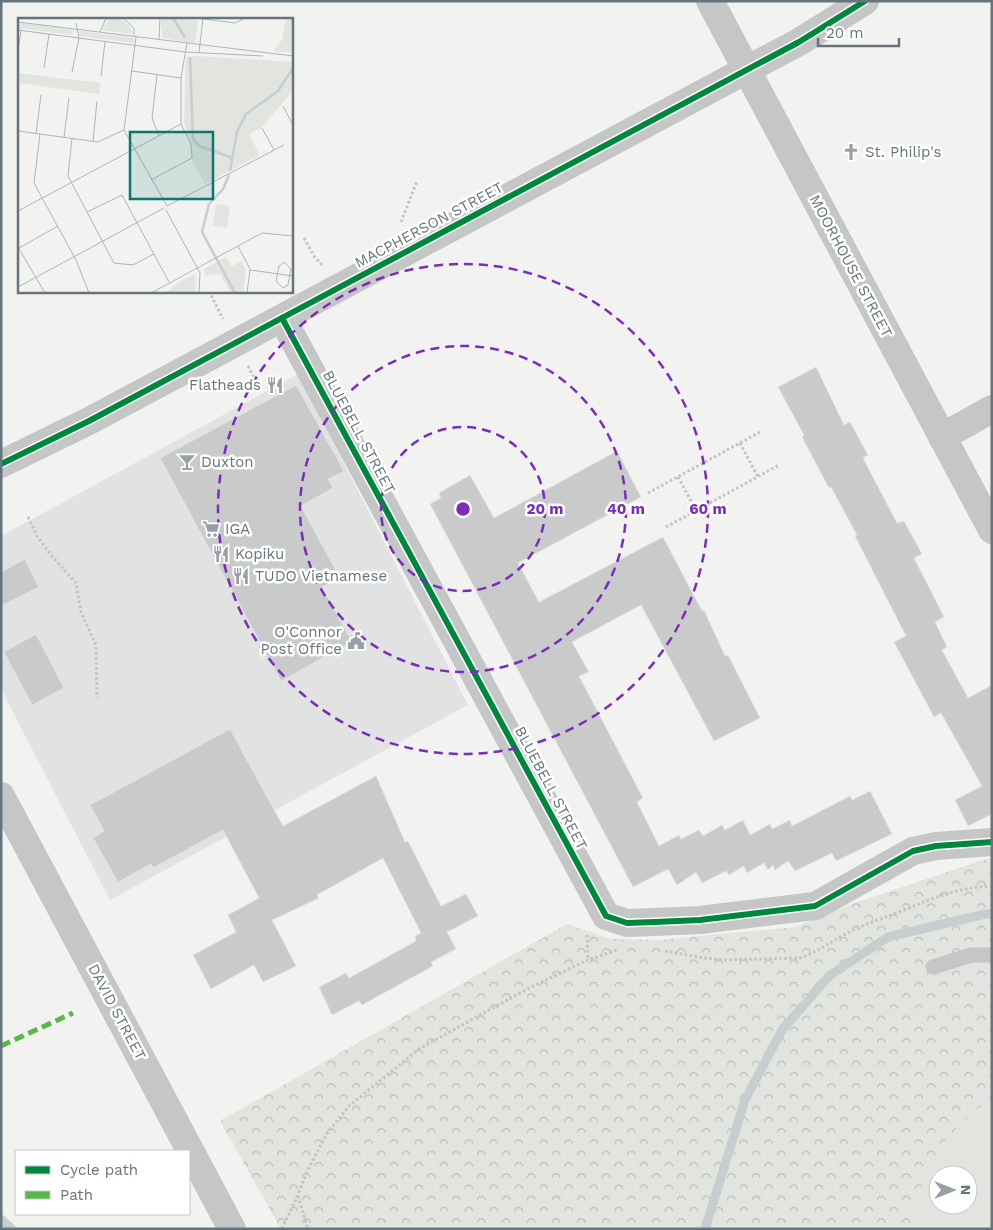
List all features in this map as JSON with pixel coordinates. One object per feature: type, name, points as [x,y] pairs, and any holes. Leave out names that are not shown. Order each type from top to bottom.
[{"type":"street","name":"MOORHOUSE STREET","points":[[710,1],[992,530]]},
{"type":"street","name":"MACPHERSON STREET","points":[[1,464],[89,421],[799,42],[865,1]]},
{"type":"street","name":"BLUEBELL STREET","points":[[282,318],[606,916],[627,923],[700,920],[815,906],[914,851],[936,846],[992,842]]},
{"type":"street","points":[[942,437],[992,409]]},
{"type":"street","name":"DAVID STREET","points":[[1,796],[190,1150]]},
{"type":"street","name":"DAVID STREET","points":[[190,1150],[232,1229]]},
{"type":"lane","points":[[933,967],[970,955],[992,955]]},
{"type":"path","points":[[397,228],[417,181]]},
{"type":"path","points":[[304,238],[314,256],[321,264],[328,267]]},
{"type":"path","points":[[210,292],[225,322]]},
{"type":"path","points":[[248,366],[260,390]]},
{"type":"path","points":[[648,493],[762,431]]},
{"type":"path","points":[[740,443],[758,477]]},
{"type":"path","points":[[666,527],[779,465]]},
{"type":"path","points":[[678,476],[696,510]]},
{"type":"path","points":[[28,517],[37,536],[50,554],[76,583],[81,612],[96,645],[97,698]]},
{"type":"path","points":[[585,927],[588,960]]},
{"type":"path","points":[[282,1229],[307,1172],[326,1135],[348,1106],[419,1049],[527,989],[588,960],[625,948]]},
{"type":"path","points":[[298,1195],[308,1229]]},
{"type":"shaded area","points":[[298,374],[468,705],[110,900],[1,689],[1,536]]},
{"type":"green space","points":[[992,857],[992,1229],[281,1229],[220,1121],[567,924],[611,939],[659,940],[795,927],[852,904]]},
{"type":"green space","points":[[992,1098],[992,1229],[912,1229],[920,1189],[928,1169],[928,1215],[978,1215],[978,1165],[931,1165],[948,1138],[961,1124]]},
{"type":"building","points":[[816,367],[844,425],[850,422],[868,455],[863,458],[897,523],[904,521],[922,554],[914,558],[944,617],[935,622],[947,647],[942,650],[968,698],[992,685],[992,814],[968,826],[955,800],[982,786],[941,713],[934,717],[894,642],[906,636],[855,536],[857,535],[831,487],[829,488],[802,437],[804,435],[778,387]]},
{"type":"building","points":[[296,385],[344,471],[328,479],[333,488],[301,506],[340,578],[322,587],[352,642],[281,681],[160,458]]},
{"type":"building","points":[[617,451],[641,497],[518,563],[539,602],[663,537],[702,611],[704,610],[725,656],[728,655],[760,718],[714,741],[641,605],[572,642],[589,672],[579,676],[643,798],[637,802],[659,846],[679,835],[681,839],[699,830],[703,836],[722,825],[725,830],[743,820],[750,835],[770,824],[772,829],[790,820],[792,826],[850,796],[852,800],[870,791],[892,834],[836,861],[832,853],[795,871],[788,861],[775,870],[773,865],[768,870],[764,863],[747,873],[744,866],[729,875],[726,871],[702,883],[696,872],[677,885],[668,869],[633,887],[430,504],[441,498],[439,493],[470,475],[494,518]]},
{"type":"building","points":[[25,559],[39,587],[1,606],[1,572]]},
{"type":"building","points":[[36,634],[64,688],[32,705],[4,652]]},
{"type":"building","points":[[230,729],[283,826],[376,776],[405,842],[408,841],[441,906],[466,894],[478,916],[447,932],[456,949],[431,962],[433,966],[362,1005],[359,1001],[332,1015],[319,987],[346,973],[349,978],[416,941],[415,936],[421,933],[383,858],[317,895],[319,898],[272,920],[296,966],[263,982],[254,965],[211,989],[193,955],[236,932],[228,915],[259,898],[223,830],[153,868],[151,864],[118,882],[93,838],[104,831],[90,805]]},
{"type":"waterway","points":[[705,1229],[745,1100],[782,1030],[829,976],[888,937],[985,914],[992,914]]},
{"type":"waterway","points":[[1,1219],[12,1229]]},
{"type":"marked path","points":[[1,1046],[73,1013]]},
{"type":"cycle path","points":[[1,464],[89,421],[799,42],[865,1]]},
{"type":"cycle path","points":[[282,318],[606,916],[627,923],[700,920],[815,906],[913,851],[936,846],[992,842]]},
{"type":"place","name":"St. Philip's","points":[[851,152]]},
{"type":"place","name":"Flatheads","points":[[275,385]]},
{"type":"place","name":"Duxton","points":[[187,462]]},
{"type":"place","name":"IGA","points":[[211,529]]},
{"type":"place","name":"Kopiku","points":[[221,554]]},
{"type":"place","name":"TUDO Vietnamese","points":[[241,576]]},
{"type":"place","name":"O'Connor Post Office","points":[[356,641]]}]
